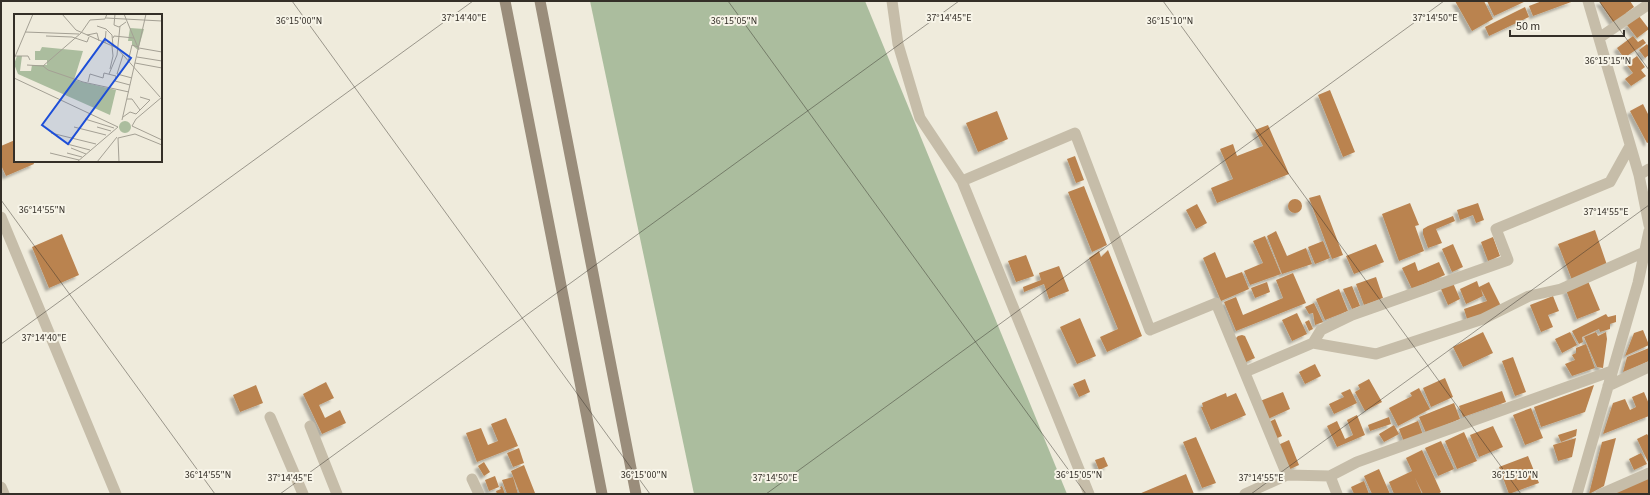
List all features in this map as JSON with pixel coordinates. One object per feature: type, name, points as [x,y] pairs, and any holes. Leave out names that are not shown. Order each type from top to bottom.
[{"type":"main road","points":[[504,1],[602,494]]},
{"type":"main road","points":[[540,1],[636,494]]},
{"type":"street","points":[[892,1],[898,44],[920,118],[962,181],[1089,494]]},
{"type":"street","points":[[1588,1],[1639,175],[1649,225]]},
{"type":"street","points":[[1599,38],[1649,4]]},
{"type":"street","points":[[962,181],[1075,133],[1150,330],[1216,303],[1288,475]]},
{"type":"street","points":[[1313,343],[1321,330],[1352,315],[1508,260],[1496,229],[1610,182],[1630,146]]},
{"type":"street","points":[[1639,175],[1649,169]]},
{"type":"street","points":[[1,217],[116,494]]},
{"type":"street","points":[[1577,494],[1647,251],[1649,231]]},
{"type":"street","points":[[1245,372],[1313,343],[1376,354],[1483,319],[1529,296],[1561,289],[1647,251]]},
{"type":"street","points":[[1608,386],[1649,367]]},
{"type":"street","points":[[1245,494],[1288,475],[1330,476],[1357,462],[1612,371]]},
{"type":"street","points":[[270,417],[303,494]]},
{"type":"street","points":[[310,426],[338,494]]},
{"type":"street","points":[[1600,494],[1649,473]]},
{"type":"street","points":[[1330,476],[1337,494]]},
{"type":"street","points":[[472,478],[479,494]]},
{"type":"street","points":[[2,487],[4,494]]},
{"type":"green space","points":[[590,1],[865,1],[1067,494],[694,494]]},
{"type":"building","points":[[1455,1],[1484,1],[1493,19],[1472,31]]},
{"type":"building","points":[[1487,1],[1526,1],[1494,16]]},
{"type":"building","points":[[1542,1],[1574,1],[1533,16],[1529,6]]},
{"type":"building","points":[[1599,1],[1630,1],[1634,7],[1626,13],[1628,16],[1615,25]]},
{"type":"building","points":[[1525,7],[1529,17],[1489,36],[1485,27]]},
{"type":"building","points":[[1639,16],[1649,29],[1637,38],[1627,25]]},
{"type":"building","points":[[1633,36],[1638,42],[1643,39],[1646,43],[1624,58],[1617,48]]},
{"type":"building","points":[[1647,44],[1649,47],[1649,55],[1645,58],[1639,50]]},
{"type":"building","points":[[1637,56],[1645,67],[1641,70],[1646,76],[1631,86],[1625,79],[1633,73],[1626,64]]},
{"type":"building","points":[[1330,90],[1355,152],[1343,157],[1318,95]]},
{"type":"building","points":[[1643,104],[1649,116],[1649,142],[1647,143],[1630,111]]},
{"type":"building","points":[[997,111],[1008,139],[978,152],[966,123]]},
{"type":"building","points":[[1268,125],[1289,174],[1217,203],[1211,188],[1233,179],[1220,149],[1233,144],[1237,156],[1263,146],[1255,130]]},
{"type":"building","points":[[14,140],[14,162],[33,162],[34,164],[6,176],[1,165],[1,146]]},
{"type":"building","points":[[1075,156],[1084,180],[1076,183],[1067,159]]},
{"type":"building","points":[[1084,186],[1107,245],[1092,252],[1068,192]]},
{"type":"building","points":[[1320,195],[1343,255],[1332,259],[1309,198]]},
{"type":"building","points":[[1295,199],[1300,201],[1302,206],[1300,211],[1295,213],[1290,211],[1288,206],[1290,201]]},
{"type":"building","points":[[1410,203],[1419,225],[1415,226],[1424,251],[1399,261],[1382,214]]},
{"type":"building","points":[[1478,203],[1484,220],[1476,223],[1473,215],[1460,220],[1457,210]]},
{"type":"building","points":[[1197,204],[1207,223],[1196,229],[1186,210]]},
{"type":"building","points":[[1453,216],[1455,221],[1436,229],[1442,243],[1428,248],[1423,234],[1423,229]]},
{"type":"building","points":[[1595,230],[1607,265],[1572,280],[1558,244]]},
{"type":"building","points":[[1276,231],[1287,256],[1306,248],[1312,264],[1282,274],[1267,236]]},
{"type":"building","points":[[62,234],[79,275],[49,288],[32,247]]},
{"type":"building","points":[[1265,236],[1281,274],[1250,285],[1244,271],[1263,263],[1253,241]]},
{"type":"building","points":[[1493,237],[1500,256],[1488,261],[1481,242]]},
{"type":"building","points":[[1323,241],[1330,258],[1315,264],[1308,247]]},
{"type":"building","points":[[1376,244],[1384,262],[1354,274],[1346,256]]},
{"type":"building","points":[[1453,244],[1463,267],[1452,272],[1442,249]]},
{"type":"building","points":[[1108,250],[1142,336],[1107,352],[1100,337],[1118,329],[1089,258],[1099,251],[1101,257]]},
{"type":"building","points":[[1215,252],[1226,278],[1242,272],[1249,289],[1221,301],[1203,258]]},
{"type":"building","points":[[1026,255],[1034,276],[1016,282],[1008,261]]},
{"type":"building","points":[[1415,262],[1418,271],[1439,262],[1445,275],[1412,289],[1402,268]]},
{"type":"building","points":[[1059,266],[1069,291],[1049,299],[1044,284],[1024,292],[1023,287],[1041,280],[1039,273]]},
{"type":"building","points":[[1293,273],[1306,303],[1236,331],[1224,302],[1236,297],[1243,315],[1283,298],[1276,280]]},
{"type":"building","points":[[1376,277],[1383,298],[1364,305],[1356,284]]},
{"type":"building","points":[[1477,281],[1479,287],[1489,282],[1502,308],[1467,319],[1464,309],[1487,301],[1481,289],[1483,296],[1466,304],[1460,289]]},
{"type":"building","points":[[1588,281],[1600,310],[1577,319],[1566,290]]},
{"type":"building","points":[[1267,282],[1270,292],[1255,298],[1251,288]]},
{"type":"building","points":[[1453,283],[1460,299],[1448,305],[1441,289]]},
{"type":"building","points":[[1352,286],[1360,306],[1352,309],[1343,289]]},
{"type":"building","points":[[1339,289],[1348,311],[1325,320],[1316,299]]},
{"type":"building","points":[[1553,296],[1559,311],[1548,315],[1553,327],[1541,332],[1530,305]]},
{"type":"building","points":[[1314,303],[1323,322],[1315,325],[1313,313],[1309,314],[1305,307]]},
{"type":"building","points":[[1297,313],[1307,334],[1292,341],[1282,320]]},
{"type":"building","points":[[1606,314],[1608,317],[1616,315],[1616,322],[1610,324],[1610,329],[1600,332],[1599,329],[1582,337],[1583,342],[1579,344],[1572,331]]},
{"type":"building","points":[[1080,318],[1096,356],[1077,364],[1060,327]]},
{"type":"building","points":[[1309,320],[1313,329],[1309,331],[1305,322]]},
{"type":"building","points":[[1643,330],[1649,345],[1625,356],[1634,333]]},
{"type":"building","points":[[1483,332],[1493,353],[1463,367],[1453,347]]},
{"type":"building","points":[[1570,332],[1577,345],[1562,353],[1555,339]]},
{"type":"building","points":[[1596,332],[1598,336],[1606,332],[1607,339],[1603,368],[1597,367],[1584,337]]},
{"type":"building","points":[[1242,335],[1245,336],[1255,358],[1246,362],[1235,339]]},
{"type":"building","points":[[1586,344],[1595,368],[1572,376],[1565,364],[1575,360],[1572,355],[1576,353],[1576,348]]},
{"type":"building","points":[[1649,348],[1649,361],[1623,372],[1627,357]]},
{"type":"building","points":[[1513,357],[1526,392],[1515,396],[1502,361]]},
{"type":"building","points":[[1315,364],[1321,376],[1305,384],[1299,372]]},
{"type":"building","points":[[1445,378],[1453,397],[1431,407],[1423,388]]},
{"type":"building","points":[[1085,379],[1090,392],[1079,397],[1073,384]]},
{"type":"building","points":[[1369,379],[1382,402],[1365,411],[1355,392],[1360,389],[1358,385]]},
{"type":"building","points":[[326,382],[334,398],[319,405],[325,418],[340,410],[346,423],[322,434],[303,394]]},
{"type":"building","points":[[256,385],[263,403],[240,412],[233,395]]},
{"type":"building","points":[[1594,385],[1585,412],[1541,427],[1534,407]]},
{"type":"building","points":[[1419,388],[1430,409],[1398,426],[1389,408],[1412,396],[1410,393]]},
{"type":"building","points":[[1350,389],[1357,403],[1334,414],[1329,404],[1344,397],[1341,393]]},
{"type":"building","points":[[1502,391],[1506,402],[1463,417],[1459,406]]},
{"type":"building","points":[[1283,392],[1290,409],[1268,419],[1260,401]]},
{"type":"building","points":[[1644,392],[1649,404],[1649,416],[1603,434],[1613,403],[1625,399],[1630,410],[1636,407],[1632,397]]},
{"type":"building","points":[[1226,393],[1227,397],[1236,393],[1246,415],[1211,430],[1201,407],[1203,407],[1202,403]]},
{"type":"building","points":[[1454,403],[1460,419],[1426,433],[1419,417]]},
{"type":"building","points":[[1531,408],[1543,438],[1525,445],[1513,415]]},
{"type":"building","points":[[1357,415],[1365,435],[1337,447],[1327,426],[1337,421],[1345,439],[1353,435],[1347,420]]},
{"type":"building","points":[[1389,417],[1391,424],[1370,431],[1368,425]]},
{"type":"building","points":[[506,418],[518,446],[477,462],[466,433],[481,428],[488,445],[498,441],[491,424]]},
{"type":"building","points":[[1275,419],[1282,436],[1275,439],[1269,422]]},
{"type":"building","points":[[1418,421],[1423,435],[1404,442],[1399,429]]},
{"type":"building","points":[[1394,425],[1399,434],[1384,442],[1379,434]]},
{"type":"building","points":[[1493,426],[1503,447],[1479,457],[1470,435]]},
{"type":"building","points":[[1577,429],[1576,436],[1561,442],[1558,435]]},
{"type":"building","points":[[1464,432],[1477,461],[1457,469],[1445,441]]},
{"type":"building","points":[[1647,434],[1649,437],[1649,464],[1637,439]]},
{"type":"building","points":[[1196,437],[1216,483],[1202,488],[1183,442]]},
{"type":"building","points":[[1576,438],[1572,457],[1558,461],[1553,445]]},
{"type":"building","points":[[1616,438],[1604,486],[1589,494],[1602,442]]},
{"type":"building","points":[[1289,440],[1299,465],[1288,470],[1278,445]]},
{"type":"building","points":[[1441,441],[1454,469],[1438,476],[1425,448]]},
{"type":"building","points":[[519,448],[524,463],[513,467],[507,453]]},
{"type":"building","points":[[1422,450],[1441,492],[1438,494],[1423,494],[1415,478],[1422,494],[1394,494],[1389,482],[1412,471],[1406,458]]},
{"type":"building","points":[[1641,453],[1647,464],[1634,470],[1629,459]]},
{"type":"building","points":[[1528,456],[1539,483],[1509,494],[1499,467]]},
{"type":"building","points":[[1104,457],[1108,466],[1099,470],[1095,460]]},
{"type":"building","points":[[484,462],[490,472],[484,476],[478,466]]},
{"type":"building","points":[[524,465],[535,493],[532,494],[520,494],[511,471]]},
{"type":"building","points":[[1379,469],[1390,494],[1372,494],[1364,476]]},
{"type":"building","points":[[1186,474],[1194,494],[1139,494]]},
{"type":"building","points":[[495,476],[499,487],[489,491],[485,480]]},
{"type":"building","points":[[513,477],[518,494],[507,494],[502,480]]},
{"type":"building","points":[[1649,478],[1649,494],[1610,494]]},
{"type":"building","points":[[1364,481],[1369,494],[1354,494],[1351,487]]},
{"type":"building","points":[[502,486],[505,494],[497,494],[496,491],[501,489],[500,487]]}]
